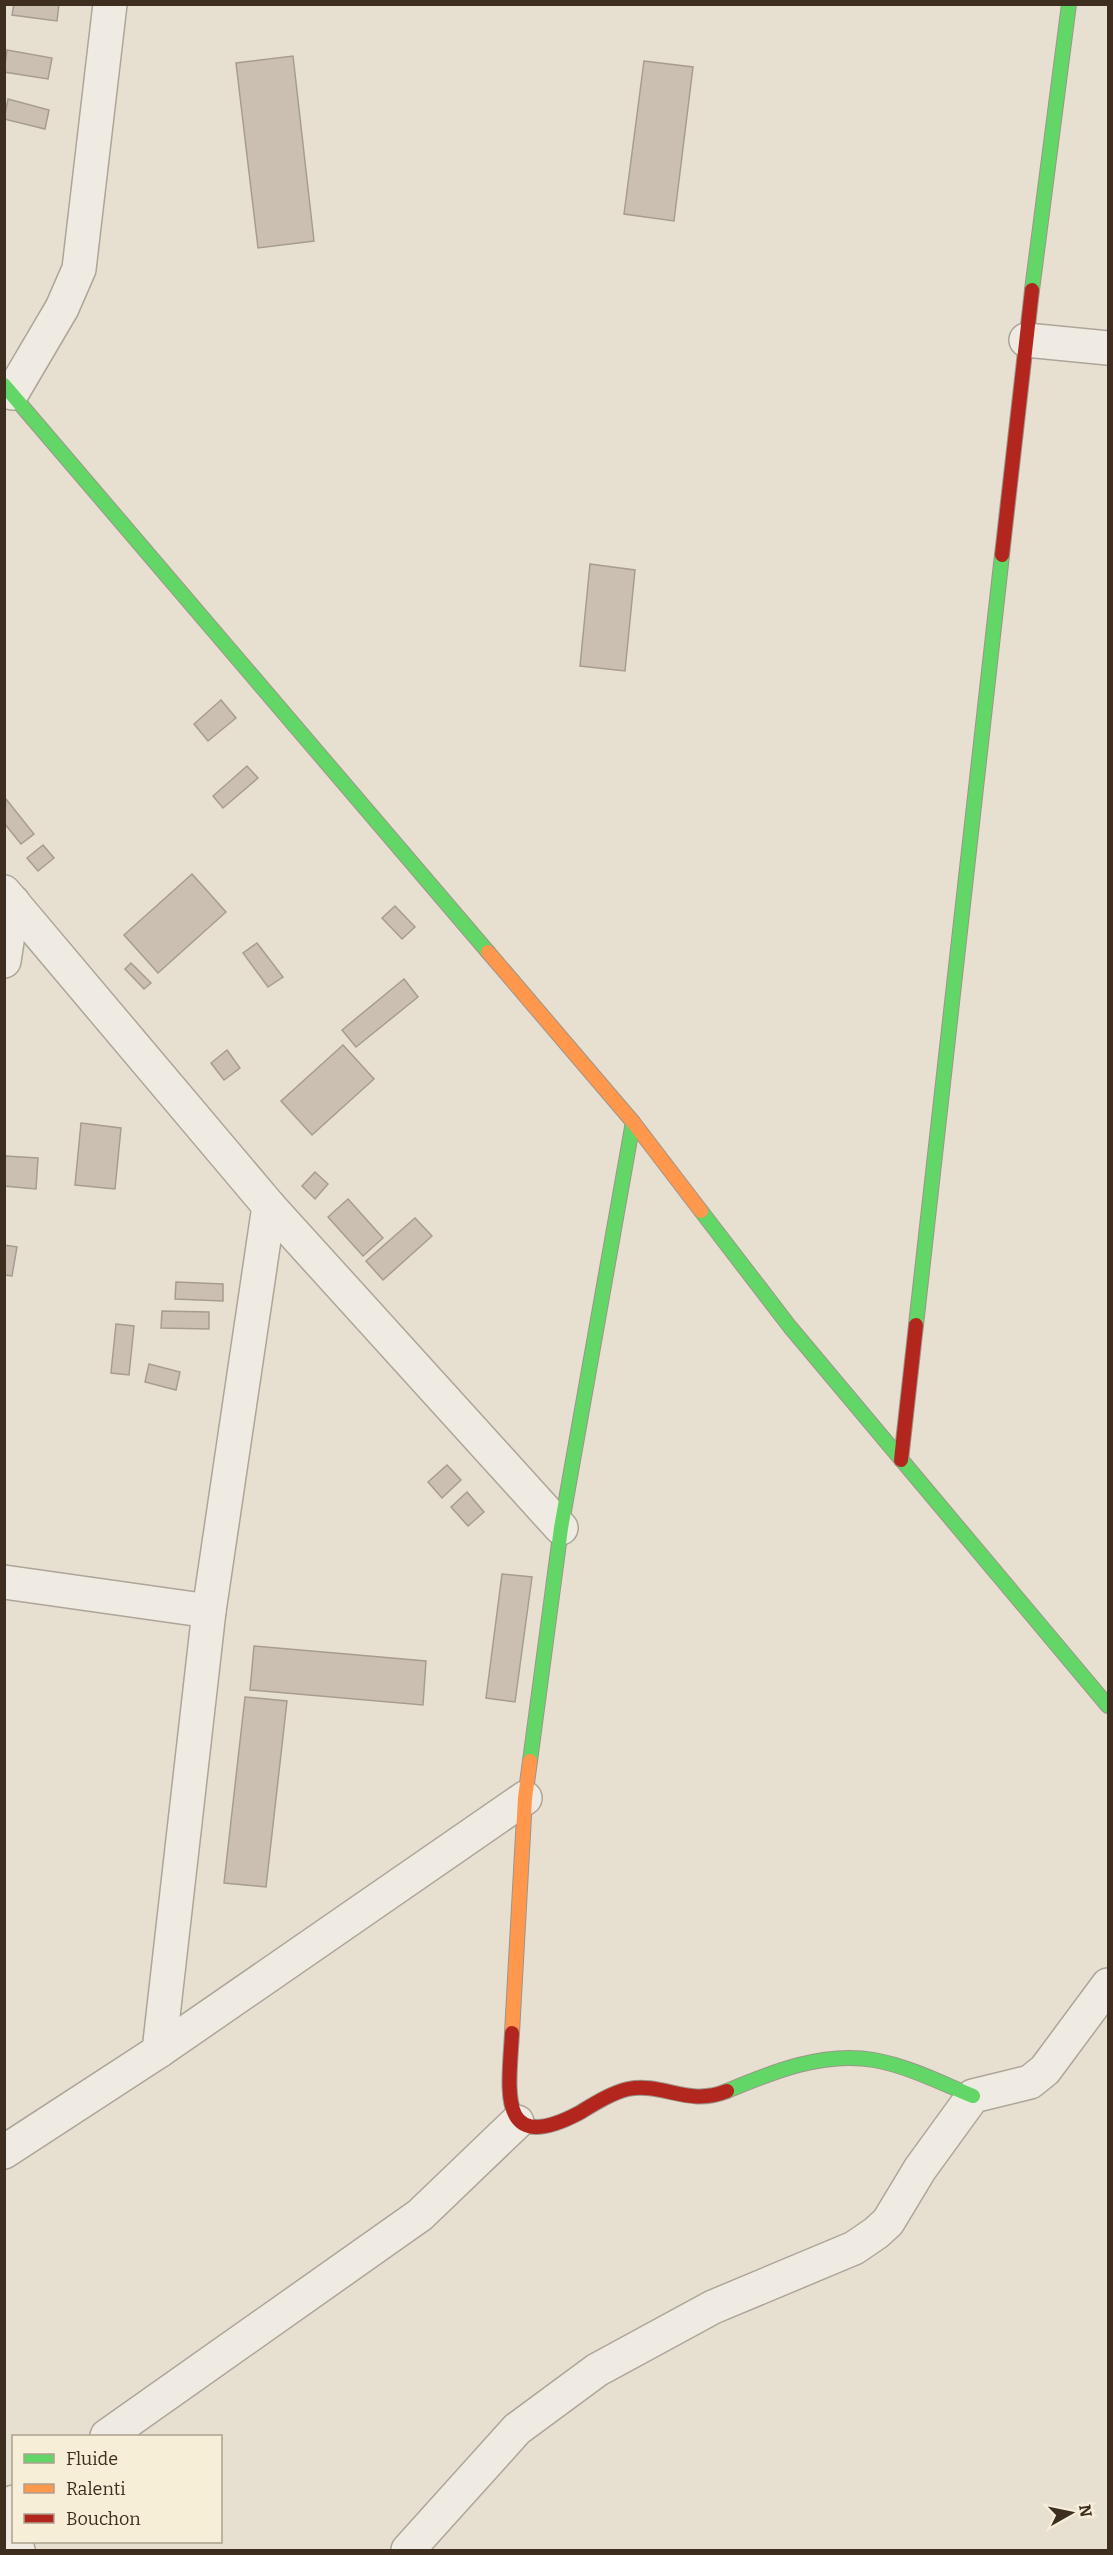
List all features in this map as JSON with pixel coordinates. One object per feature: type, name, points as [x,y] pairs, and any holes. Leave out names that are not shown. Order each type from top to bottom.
[{"type":"street","points":[[110,4],[79,269],[62,308],[8,389],[633,1122],[790,1327],[1108,1706]]},
{"type":"street","points":[[901,1460],[1026,340],[1069,4]]},
{"type":"street","points":[[1026,340],[1108,348]]},
{"type":"street","points":[[9,897],[269,1206],[561,1528]]},
{"type":"street","points":[[4,961],[9,897]]},
{"type":"street","points":[[633,1122],[561,1528],[525,1798],[509,2095],[511,2111],[517,2122],[527,2127],[544,2127],[576,2116],[615,2093],[629,2088],[705,2098],[786,2069],[840,2058],[885,2061],[973,2096],[1030,2082],[1045,2070],[1108,1985]]},
{"type":"street","points":[[159,2051],[209,1611],[269,1206]]},
{"type":"street","points":[[4,1582],[209,1611]]},
{"type":"street","points":[[4,2152],[159,2051],[525,1798]]},
{"type":"street","points":[[408,2550],[517,2429],[597,2370],[713,2307],[854,2248],[876,2233],[888,2222],[920,2169],[973,2096]]},
{"type":"street","points":[[108,2435],[420,2216],[517,2122]]},
{"type":"building","points":[[14,4],[59,4],[57,21],[12,15]]},
{"type":"building","points":[[7,50],[52,58],[48,79],[4,72]]},
{"type":"building","points":[[293,56],[314,241],[258,248],[236,63]]},
{"type":"building","points":[[644,61],[693,67],[674,221],[624,214]]},
{"type":"building","points":[[8,99],[49,110],[45,129],[4,119]]},
{"type":"building","points":[[590,564],[635,570],[625,671],[580,666]]},
{"type":"building","points":[[221,700],[236,718],[208,741],[194,724]]},
{"type":"building","points":[[247,766],[258,778],[223,808],[213,796]]},
{"type":"building","points":[[6,799],[34,834],[21,844],[4,823]]},
{"type":"building","points":[[43,845],[54,858],[38,871],[27,858]]},
{"type":"building","points":[[192,874],[226,912],[158,973],[124,935]]},
{"type":"building","points":[[395,906],[415,927],[402,939],[382,918]]},
{"type":"building","points":[[257,943],[283,977],[268,987],[243,953]]},
{"type":"building","points":[[131,963],[151,983],[144,989],[125,969]]},
{"type":"building","points":[[404,979],[418,997],[356,1047],[342,1030]]},
{"type":"building","points":[[343,1045],[374,1079],[312,1135],[281,1101]]},
{"type":"building","points":[[227,1050],[240,1068],[224,1080],[211,1063]]},
{"type":"building","points":[[81,1123],[121,1128],[115,1189],[75,1185]]},
{"type":"building","points":[[5,1156],[38,1158],[36,1189],[4,1186]]},
{"type":"building","points":[[315,1172],[328,1184],[315,1199],[302,1186]]},
{"type":"building","points":[[348,1199],[383,1238],[363,1256],[328,1217]]},
{"type":"building","points":[[415,1218],[432,1236],[383,1280],[366,1261]]},
{"type":"building","points":[[4,1245],[17,1247],[12,1276],[4,1275]]},
{"type":"building","points":[[176,1282],[223,1284],[223,1301],[175,1299]]},
{"type":"building","points":[[162,1311],[209,1312],[209,1329],[161,1328]]},
{"type":"building","points":[[116,1324],[134,1326],[129,1375],[111,1373]]},
{"type":"building","points":[[149,1364],[180,1372],[176,1390],[145,1382]]},
{"type":"building","points":[[447,1465],[461,1480],[442,1498],[428,1482]]},
{"type":"building","points":[[467,1492],[484,1512],[468,1526],[451,1507]]},
{"type":"building","points":[[502,1574],[532,1577],[515,1702],[486,1698]]},
{"type":"building","points":[[254,1646],[426,1661],[423,1705],[250,1690]]},
{"type":"building","points":[[245,1697],[287,1701],[266,1887],[224,1883]]},
{"type":"traffic: fast","points":[[1032,290],[1069,4]]},
{"type":"traffic: fast","points":[[4,385],[488,952]]},
{"type":"traffic: fast","points":[[916,1325],[1002,555]]},
{"type":"traffic: fast","points":[[530,1761],[561,1528],[633,1122]]},
{"type":"traffic: fast","points":[[701,1211],[790,1327],[1108,1706]]},
{"type":"traffic: fast","points":[[727,2091],[799,2065],[836,2058],[855,2058],[899,2066],[973,2096]]},
{"type":"traffic: slow","points":[[488,952],[633,1122],[701,1211]]},
{"type":"traffic: slow","points":[[512,2033],[525,1798],[530,1761]]},
{"type":"traffic: jam","points":[[1002,555],[1032,290]]},
{"type":"traffic: jam","points":[[901,1460],[916,1325]]},
{"type":"traffic: jam","points":[[512,2033],[510,2095],[513,2110],[521,2122],[533,2127],[552,2124],[628,2089],[653,2089],[688,2096],[713,2095],[727,2091]]}]
